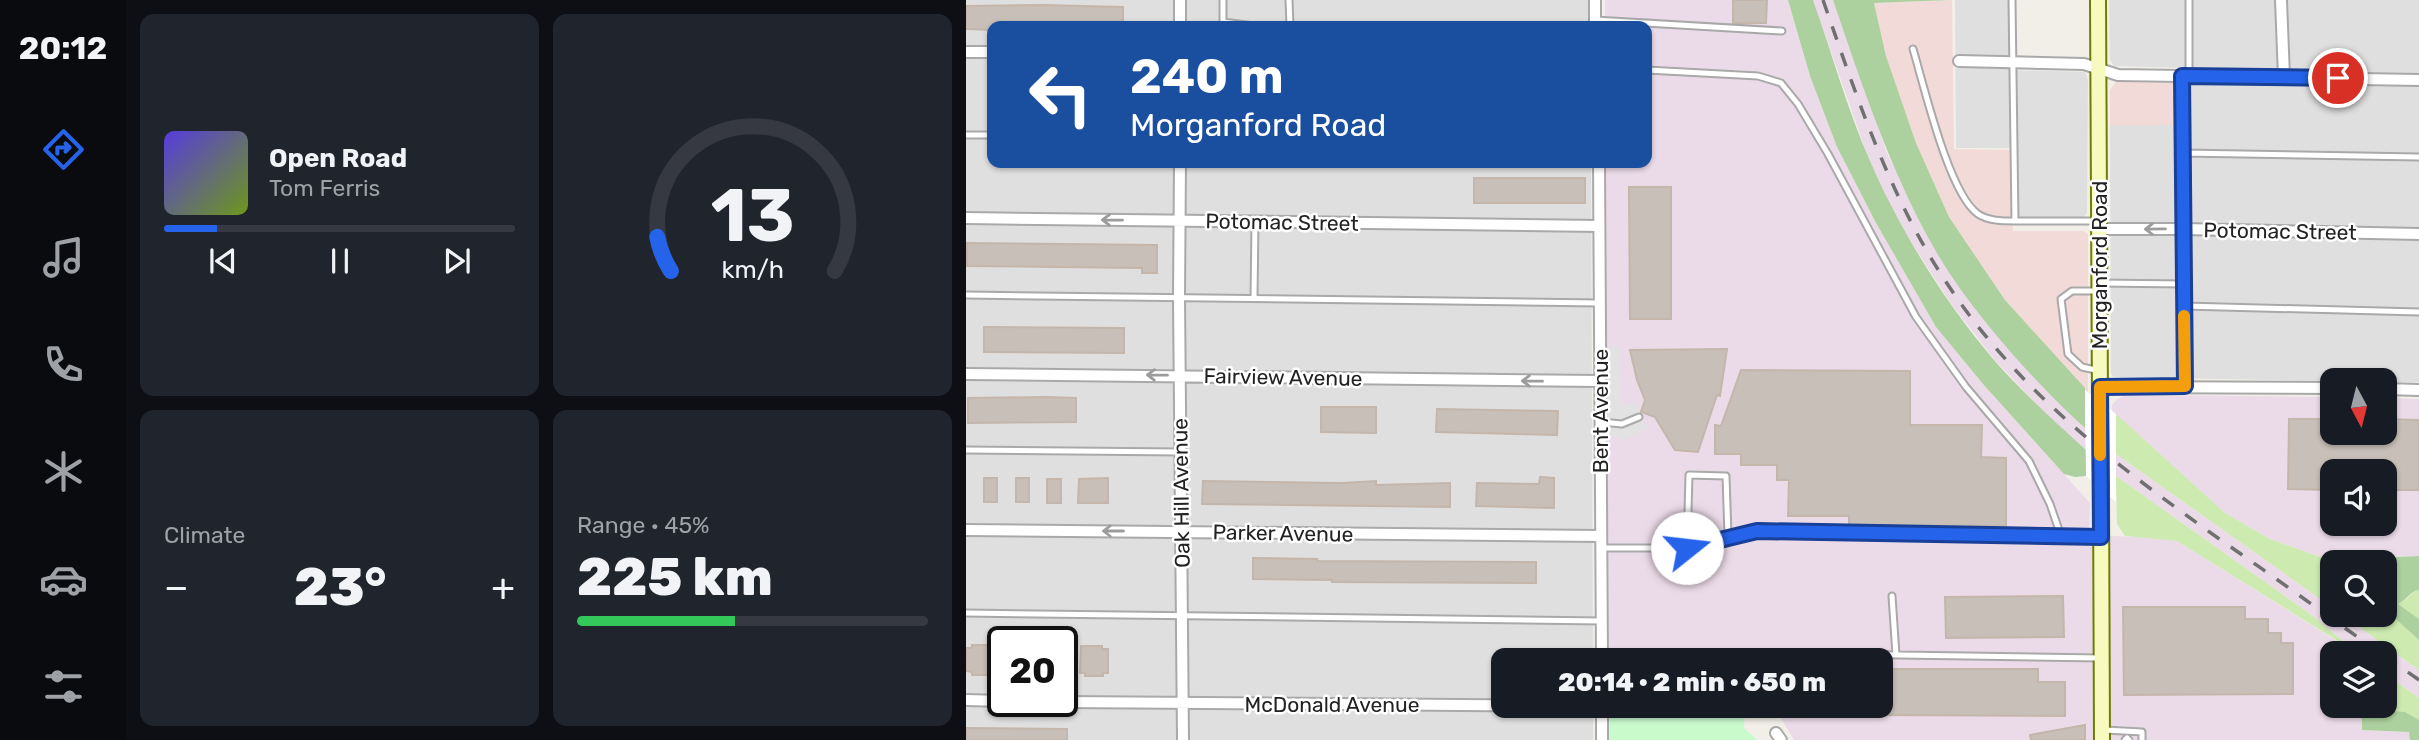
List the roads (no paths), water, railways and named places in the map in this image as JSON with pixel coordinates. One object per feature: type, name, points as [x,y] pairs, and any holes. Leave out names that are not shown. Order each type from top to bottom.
[{"type":"street","points":[[1180,0],[1180,21]]},
{"type":"street","points":[[1595,0],[1595,21]]},
{"type":"street","name":"Morganford Road","points":[[2098,0],[2102,735]]},
{"type":"street","points":[[2281,0],[2284,77]]},
{"type":"street","points":[[966,52],[987,52]]},
{"type":"street","points":[[1959,61],[2084,64],[2118,75],[2419,80]]},
{"type":"street","name":"Oak Hill Avenue","points":[[1180,168],[1183,740]]},
{"type":"street","name":"Bent Avenue","points":[[1599,168],[1602,648]]},
{"type":"street","name":"Potomac Street","points":[[966,219],[1599,226]]},
{"type":"street","name":"Potomac Street","points":[[2099,225],[2419,234]]},
{"type":"street","name":"Fairview Avenue","points":[[966,374],[1600,382]]},
{"type":"street","points":[[2100,387],[2320,388]]},
{"type":"street","points":[[2398,389],[2419,390]]},
{"type":"street","name":"Parker Avenue","points":[[966,530],[1601,536]]},
{"type":"street","points":[[966,700],[987,701]]},
{"type":"street","name":"McDonald Avenue","points":[[1078,702],[1491,705]]},
{"type":"street","points":[[1602,718],[1602,740]]},
{"type":"lane","points":[[1223,0],[1223,21]]},
{"type":"lane","points":[[1289,0],[1290,21]]},
{"type":"lane","points":[[2012,0],[2015,221]]},
{"type":"lane","points":[[2185,386],[2182,153],[2189,0]]},
{"type":"lane","points":[[1652,25],[1782,31]]},
{"type":"lane","points":[[1913,50],[1951,170],[1963,196],[1978,214],[1994,220],[2099,225]]},
{"type":"lane","points":[[1652,70],[1758,76],[1781,83],[1798,104],[1828,154],[1916,317],[1966,387],[2029,461],[2050,503],[2061,536]]},
{"type":"lane","points":[[966,135],[987,135]]},
{"type":"lane","points":[[2182,153],[2419,157]]},
{"type":"lane","points":[[1254,298],[1255,222]]},
{"type":"lane","points":[[2100,371],[2082,367],[2068,354],[2061,299],[2073,291],[2100,287],[2184,284]]},
{"type":"lane","points":[[966,295],[1600,303]]},
{"type":"lane","points":[[2184,306],[2419,312]]},
{"type":"lane","points":[[1600,422],[1622,424],[1639,417]]},
{"type":"lane","points":[[966,450],[1181,452]]},
{"type":"lane","points":[[1687,548],[1689,475],[1727,476],[1728,537]]},
{"type":"lane","points":[[1601,548],[1687,548],[1757,531],[2101,537]]},
{"type":"lane","points":[[1892,596],[1896,655]]},
{"type":"lane","points":[[966,613],[1602,621]]},
{"type":"lane","points":[[1893,655],[2101,658]]},
{"type":"lane","points":[[2102,735],[2127,737],[2142,732],[2142,740]]},
{"type":"railway","points":[[1823,0],[1864,116],[1896,191],[1934,264],[1985,335],[2046,401],[2115,461],[2363,641]]},
{"type":"railway","points":[[2397,664],[2419,680]]}]
